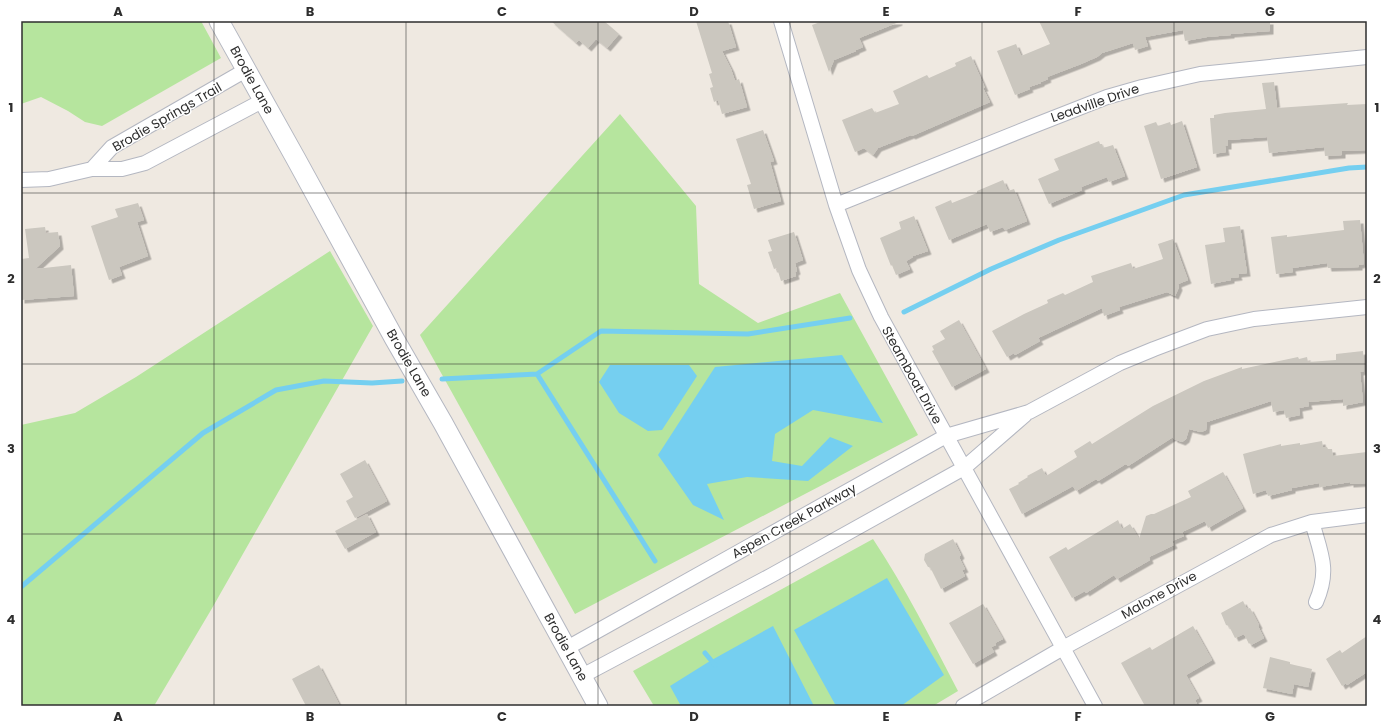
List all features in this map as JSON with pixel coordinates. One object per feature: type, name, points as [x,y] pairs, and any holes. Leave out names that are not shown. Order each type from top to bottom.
[{"type":"main road","name":"Brodie Lane","points":[[219,21],[264,100],[394,338],[443,423],[598,706]]},
{"type":"street","name":"Steamboat Drive","points":[[781,21],[836,205],[859,270],[880,317],[1095,706]]},
{"type":"street","name":"Leadville Drive","points":[[836,205],[1094,102],[1142,87],[1200,74],[1367,57]]},
{"type":"street","name":"Brodie Springs Trail","points":[[92,169],[112,147],[246,70]]},
{"type":"street","name":"Brodie Springs Trail","points":[[21,180],[49,179],[92,169],[122,169],[145,163],[264,100]]},
{"type":"street","name":"Aspen Creek Parkway","points":[[567,648],[664,592],[946,436],[1029,412],[1120,363],[1154,348],[1207,329],[1254,319],[1367,307]]},
{"type":"street","name":"Aspen Creek Parkway","points":[[582,676],[772,575],[964,468],[1029,412]]},
{"type":"street","name":"Malone Drive","points":[[962,706],[1063,648],[1271,535],[1312,522],[1367,515]]},
{"type":"street","points":[[1312,522],[1323,563],[1324,576],[1322,589],[1316,602]]},
{"type":"green space","points":[[21,21],[201,21],[221,58],[102,126],[85,122],[41,97],[21,104]]},
{"type":"green space","points":[[620,114],[696,206],[699,284],[758,323],[840,293],[918,435],[575,614],[420,335]]},
{"type":"green space","points":[[330,251],[373,326],[211,610],[154,706],[21,706],[21,425],[75,413],[136,377]]},
{"type":"green space","points":[[873,539],[907,594],[958,691],[933,706],[654,706],[633,671]]},
{"type":"water","points":[[842,355],[883,423],[813,410],[775,434],[772,461],[802,466],[830,437],[853,446],[808,481],[747,477],[707,484],[724,520],[693,505],[658,455],[715,367]]},
{"type":"water","points":[[610,365],[689,365],[697,376],[662,430],[648,431],[619,413],[599,382]]},
{"type":"water","points":[[887,578],[944,675],[901,706],[836,706],[794,630]]},
{"type":"water","points":[[773,626],[814,706],[681,706],[670,686],[710,661]]},
{"type":"building","points":[[551,21],[604,21],[619,34],[607,48],[596,39],[588,48],[579,40],[576,43]]},
{"type":"building","points":[[696,21],[728,21],[736,47],[722,51],[735,81],[739,79],[747,107],[722,114],[718,100],[714,102],[710,88],[713,87],[709,74],[712,73]]},
{"type":"building","points":[[823,21],[899,22],[859,38],[863,47],[834,60],[829,72],[812,25]]},
{"type":"building","points":[[1039,21],[1270,21],[1270,31],[1231,34],[1185,41],[1183,30],[1145,37],[1148,46],[1135,50],[1133,43],[1102,53],[1097,57],[1081,64],[1047,77],[1048,79],[1041,83],[1029,87],[1030,89],[1015,95],[997,51],[1016,44],[1021,56],[1050,44]]},
{"type":"building","points":[[971,56],[990,102],[912,136],[911,135],[878,148],[873,155],[864,148],[855,152],[842,120],[872,108],[875,113],[899,104],[893,91],[927,75],[929,78],[956,66],[955,63]]},
{"type":"building","points":[[1274,82],[1277,108],[1348,103],[1347,105],[1367,104],[1367,150],[1342,151],[1342,155],[1325,156],[1324,147],[1269,153],[1267,137],[1228,140],[1228,146],[1225,146],[1226,152],[1213,154],[1210,118],[1214,118],[1214,115],[1225,113],[1266,109],[1262,83]]},
{"type":"building","points":[[1182,121],[1197,167],[1161,179],[1144,126],[1156,122],[1158,126],[1170,122],[1171,125]]},
{"type":"building","points":[[763,130],[774,161],[770,162],[781,201],[754,209],[747,185],[751,184],[736,139]]},
{"type":"building","points":[[1099,141],[1103,148],[1113,145],[1125,176],[1109,182],[1107,177],[1081,187],[1082,190],[1049,204],[1038,179],[1059,170],[1054,159]]},
{"type":"building","points":[[1003,180],[1008,191],[1014,189],[1027,221],[1005,230],[1003,227],[990,232],[987,224],[949,240],[935,207],[951,200],[952,203]]},
{"type":"building","points":[[138,203],[144,220],[137,222],[148,256],[119,267],[122,275],[109,280],[91,226],[118,217],[115,209]]},
{"type":"building","points":[[914,216],[928,251],[913,256],[906,261],[910,269],[896,275],[880,238],[901,229],[899,222]]},
{"type":"building","points":[[1360,220],[1364,264],[1359,265],[1359,267],[1328,268],[1327,263],[1292,268],[1293,272],[1276,274],[1271,237],[1287,235],[1287,237],[1344,230],[1343,221]]},
{"type":"building","points":[[1240,226],[1247,273],[1238,274],[1239,277],[1231,278],[1231,280],[1211,284],[1205,245],[1225,242],[1223,228]]},
{"type":"building","points":[[45,227],[46,233],[58,232],[60,246],[35,269],[71,265],[74,296],[21,300],[21,259],[29,258],[25,229]]},
{"type":"building","points":[[794,232],[803,260],[795,263],[797,271],[795,272],[796,276],[781,281],[777,268],[774,269],[768,252],[772,251],[768,240]]},
{"type":"building","points":[[1173,239],[1188,280],[1178,284],[1179,287],[1175,296],[1167,292],[1119,307],[1120,310],[1104,316],[1102,308],[1038,338],[1040,341],[1015,355],[1014,353],[1007,357],[992,331],[1048,303],[1047,300],[1063,293],[1065,295],[1093,282],[1091,276],[1131,263],[1133,269],[1163,259],[1158,244]]},
{"type":"building","points":[[959,320],[986,369],[952,387],[932,351],[934,350],[932,346],[945,339],[940,331]]},
{"type":"building","points":[[1363,351],[1364,371],[1360,372],[1363,402],[1343,406],[1343,399],[1308,402],[1309,406],[1299,408],[1300,415],[1286,418],[1284,410],[1273,412],[1271,401],[1207,422],[1206,430],[1201,432],[1189,429],[1186,439],[1182,442],[1174,439],[1173,437],[1128,466],[1126,464],[1098,481],[1096,479],[1076,491],[1073,486],[1022,514],[1009,489],[1019,484],[1018,483],[1028,477],[1027,476],[1042,468],[1046,476],[1077,457],[1074,451],[1090,441],[1092,444],[1153,406],[1204,381],[1242,367],[1242,369],[1298,357],[1299,359],[1307,357],[1308,362],[1336,360],[1336,354]]},
{"type":"building","points":[[1322,441],[1323,447],[1332,449],[1333,456],[1367,452],[1367,483],[1350,484],[1350,482],[1320,487],[1319,483],[1292,488],[1292,490],[1268,496],[1266,490],[1253,494],[1243,454],[1281,444],[1281,446],[1300,443],[1300,445]]},
{"type":"building","points":[[365,460],[387,501],[355,518],[346,501],[353,497],[340,474]]},
{"type":"building","points":[[1223,472],[1243,508],[1208,528],[1205,521],[1182,532],[1184,536],[1172,541],[1174,545],[1149,557],[1150,560],[1117,579],[1114,575],[1086,593],[1085,591],[1072,598],[1049,557],[1066,547],[1068,550],[1118,520],[1122,529],[1130,524],[1139,539],[1146,516],[1154,514],[1191,497],[1188,491]]},
{"type":"building","points":[[367,514],[376,532],[345,549],[335,531]]},
{"type":"building","points":[[953,539],[961,555],[959,557],[965,569],[962,570],[965,576],[941,589],[930,567],[928,567],[924,560],[925,554]]},
{"type":"building","points":[[1243,601],[1247,609],[1250,608],[1264,638],[1251,645],[1244,634],[1235,638],[1229,626],[1226,625],[1221,613]]},
{"type":"building","points":[[983,604],[1003,639],[991,647],[994,652],[973,664],[949,623]]},
{"type":"building","points":[[1193,626],[1212,660],[1186,675],[1199,698],[1195,700],[1198,706],[1145,706],[1121,663],[1150,647],[1152,650]]},
{"type":"building","points":[[1367,636],[1367,672],[1347,685],[1346,683],[1342,686],[1326,659],[1340,650],[1342,653]]},
{"type":"building","points":[[1270,657],[1290,662],[1290,664],[1312,669],[1308,687],[1294,684],[1292,694],[1263,688]]},
{"type":"building","points":[[319,665],[340,706],[306,706],[292,679]]},
{"type":"waterway","points":[[904,312],[991,269],[1059,240],[1184,195],[1349,168],[1367,167]]},
{"type":"waterway","points":[[537,374],[601,331],[748,334],[850,318]]},
{"type":"waterway","points":[[442,379],[537,374],[655,561]]},
{"type":"waterway","points":[[21,587],[203,433],[276,390],[324,381],[372,383],[402,381]]},
{"type":"waterway","points":[[705,653],[715,665]]}]
